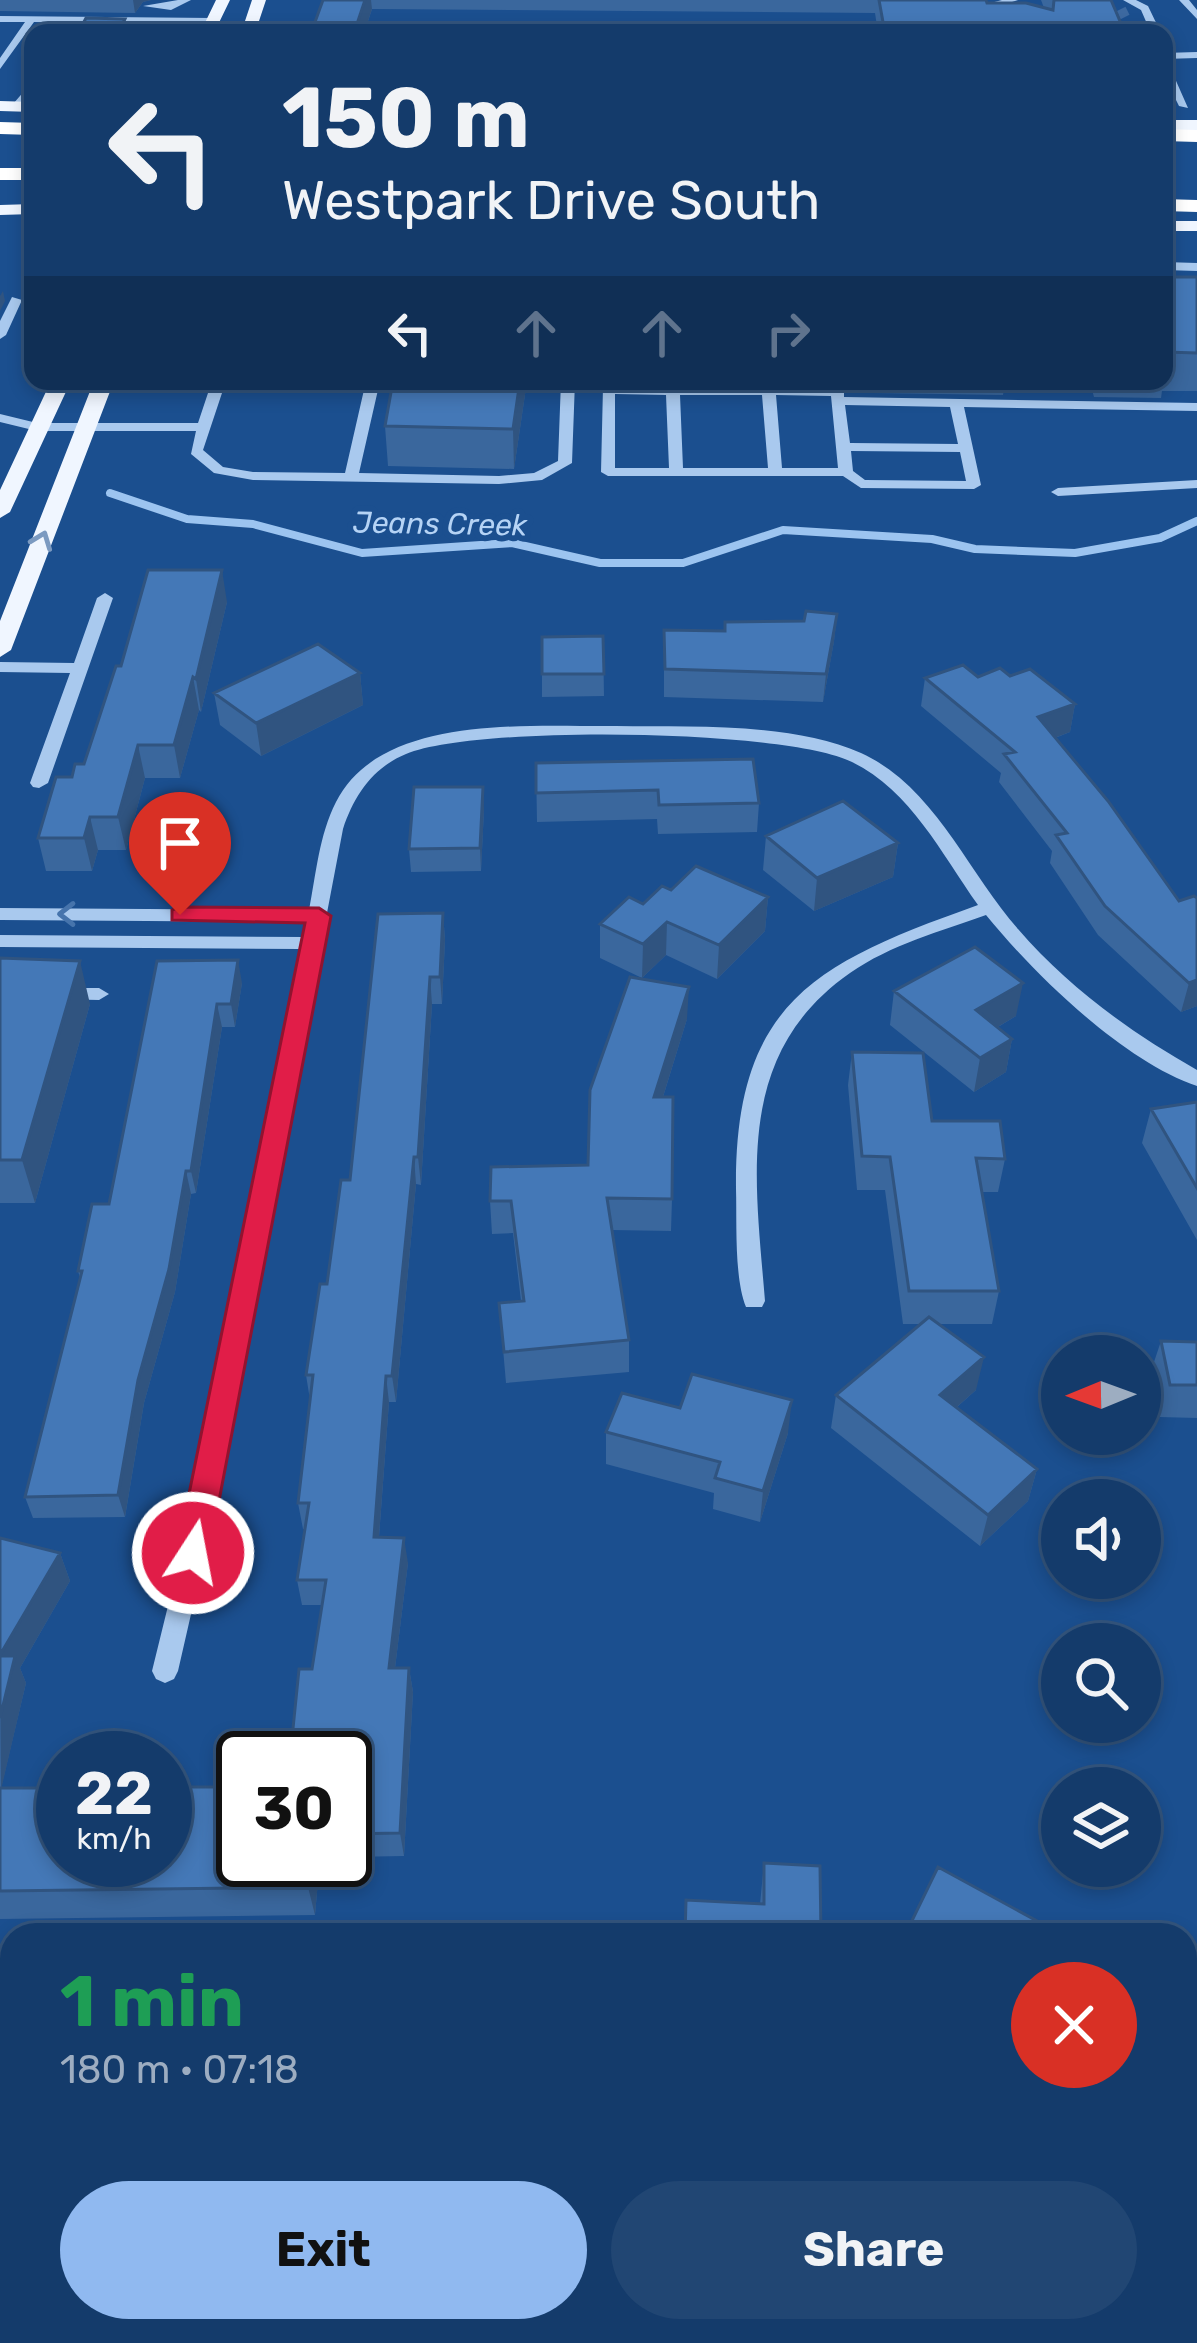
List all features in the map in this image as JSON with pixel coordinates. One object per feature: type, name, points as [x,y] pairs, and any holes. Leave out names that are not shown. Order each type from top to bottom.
[{"type":"main road","points":[[0,512],[56,390]]},
{"type":"main road","points":[[0,650],[100,390]]},
{"type":"street","points":[[58,20],[64,10],[171,7],[186,0]]},
{"type":"street","points":[[988,23],[986,7],[1015,0],[1024,19]]},
{"type":"street","points":[[1184,0],[1197,16]]},
{"type":"street","points":[[1127,4],[1145,8],[1152,24]]},
{"type":"street","points":[[0,20],[192,24]]},
{"type":"street","points":[[28,24],[31,20]]},
{"type":"street","points":[[165,24],[168,20]]},
{"type":"street","points":[[1139,22],[1143,24]]},
{"type":"street","points":[[0,66],[24,30]]},
{"type":"street","points":[[1173,78],[1184,106]]},
{"type":"street","points":[[0,300],[24,300]]},
{"type":"street","points":[[0,334],[16,300]]},
{"type":"street","points":[[216,390],[196,451],[218,470],[253,476],[537,477],[566,464],[568,390]]},
{"type":"street","points":[[351,476],[371,390]]},
{"type":"street","points":[[692,390],[608,390],[608,472],[846,472],[862,484],[974,484],[956,403]]},
{"type":"street","points":[[769,390],[776,472]]},
{"type":"street","points":[[673,391],[676,472]]},
{"type":"street","points":[[846,472],[837,392],[956,403],[1197,407]]},
{"type":"street","points":[[0,418],[38,427],[202,427]]},
{"type":"street","points":[[843,448],[966,448]]},
{"type":"street","points":[[1058,492],[1197,484]]},
{"type":"street","points":[[39,783],[105,598]]},
{"type":"street","points":[[0,667],[80,668]]},
{"type":"street","points":[[165,1672],[334,829],[342,801],[357,778],[405,748],[446,739],[505,735],[720,734],[800,740],[863,760],[903,789],[990,907],[1070,996],[1144,1050],[1197,1079]]},
{"type":"street","points":[[754,1300],[745,1150],[755,1085],[778,1033],[798,1004],[846,967],[990,907]]},
{"type":"street","points":[[0,914],[319,916]]},
{"type":"street","points":[[0,941],[314,943]]},
{"type":"street","points":[[40,993],[99,994]]},
{"type":"building","points":[[323,0],[365,0],[357,24],[314,24]]},
{"type":"building","points":[[879,0],[986,0],[1053,10],[1054,0],[1111,0],[1121,24],[883,24]]},
{"type":"building","points":[[86,18],[125,19],[122,24],[83,24]]},
{"type":"building","points":[[1173,277],[1197,277],[1197,353],[1173,352]]},
{"type":"building","points":[[391,390],[519,390],[513,429],[385,426]]},
{"type":"building","points":[[148,570],[222,570],[196,679],[193,677],[174,745],[138,745],[118,817],[90,817],[84,838],[38,838],[56,777],[72,777],[75,764],[84,764],[116,666],[121,666]]},
{"type":"building","points":[[806,611],[837,614],[826,674],[665,669],[664,630],[725,631],[725,622],[804,621]]},
{"type":"building","points":[[603,636],[604,674],[542,674],[542,637]]},
{"type":"building","points":[[318,644],[360,673],[256,723],[214,693]]},
{"type":"building","points":[[963,665],[978,677],[1000,668],[1010,676],[1030,669],[1075,704],[1038,717],[1108,801],[1179,901],[1197,898],[1197,980],[1189,983],[1105,906],[1056,835],[1067,833],[1004,754],[1015,752],[925,678]]},
{"type":"building","points":[[753,759],[759,803],[659,805],[658,790],[536,793],[536,763]]},
{"type":"building","points":[[414,787],[483,787],[480,848],[409,849]]},
{"type":"building","points":[[843,801],[898,843],[817,878],[766,836]]},
{"type":"building","points":[[696,866],[768,897],[719,945],[667,922],[643,944],[600,924],[629,897],[643,904],[662,886],[671,890]]},
{"type":"building","points":[[443,913],[440,977],[430,977],[418,1157],[414,1157],[392,1376],[386,1376],[374,1537],[404,1538],[389,1668],[409,1668],[400,1833],[372,1834],[372,1731],[293,1731],[299,1669],[312,1669],[326,1580],[297,1580],[309,1503],[298,1503],[313,1375],[306,1375],[320,1284],[327,1284],[341,1180],[350,1180],[378,914]]},
{"type":"building","points":[[975,947],[1023,983],[976,1010],[1012,1039],[980,1058],[894,991]]},
{"type":"building","points":[[0,958],[80,961],[22,1160],[0,1160]]},
{"type":"building","points":[[238,960],[231,1004],[217,1004],[191,1171],[186,1171],[169,1269],[138,1380],[118,1495],[25,1497],[82,1271],[78,1271],[92,1204],[109,1204],[157,961]]},
{"type":"building","points":[[630,977],[689,987],[654,1097],[673,1097],[672,1199],[607,1198],[629,1340],[504,1352],[499,1303],[524,1301],[511,1201],[490,1201],[491,1167],[588,1165],[590,1090]]},
{"type":"building","points":[[852,1052],[923,1053],[932,1121],[1000,1121],[1005,1159],[976,1158],[999,1291],[909,1291],[890,1157],[862,1156]]},
{"type":"building","points":[[1197,1102],[1197,1188],[1151,1109]]},
{"type":"building","points":[[929,1317],[984,1357],[940,1395],[1037,1469],[988,1515],[836,1395]]},
{"type":"building","points":[[1161,1341],[1197,1342],[1197,1385],[1170,1385]]},
{"type":"building","points":[[692,1374],[792,1400],[763,1491],[715,1478],[720,1462],[606,1432],[622,1393],[680,1408]]},
{"type":"building","points":[[0,1538],[60,1553],[0,1655]]},
{"type":"building","points":[[0,1656],[15,1656],[0,1718]]},
{"type":"building","points":[[192,1787],[216,1787],[216,1887],[308,1887],[0,1891],[0,1788],[36,1788],[36,1887],[192,1887]]},
{"type":"building","points":[[764,1863],[820,1866],[821,1923],[685,1923],[686,1900],[764,1904]]},
{"type":"building","points":[[938,1867],[1041,1923],[911,1923]]},
{"type":"waterway","name":"Jeans Creek","points":[[110,493],[187,519],[253,524],[362,553],[512,543],[600,563],[683,563],[783,530],[932,539],[975,549],[1075,553],[1160,538],[1197,521]]},
{"type":"tunnel","points":[[1121,9],[1125,17]]},
{"type":"route","points":[[180,915],[319,916],[193,1553]]}]
